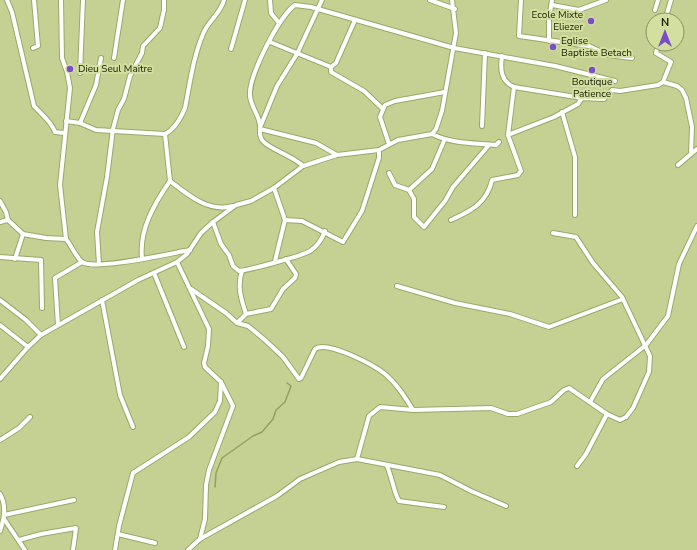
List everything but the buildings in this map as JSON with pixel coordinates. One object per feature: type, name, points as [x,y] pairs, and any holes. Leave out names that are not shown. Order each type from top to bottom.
[{"type":"street","points":[[7,0],[12,12],[34,106],[51,123],[55,132],[64,133]]},
{"type":"street","points":[[33,48],[38,46],[34,0]]},
{"type":"street","points":[[61,0],[61,45],[70,88],[64,133],[60,184],[66,239],[82,262]]},
{"type":"street","points":[[80,73],[83,0]]},
{"type":"street","points":[[114,58],[123,0]]},
{"type":"street","points":[[99,264],[97,232],[107,177],[113,129],[118,110],[127,91],[130,76],[142,53],[145,43],[160,28],[164,10],[164,0]]},
{"type":"street","points":[[66,121],[80,123],[96,130],[113,129],[166,134],[172,131],[182,117],[185,108],[196,51],[204,31],[219,11],[224,0]]},
{"type":"street","points":[[231,48],[245,0]]},
{"type":"street","points":[[270,0],[271,13],[279,23]]},
{"type":"street","points":[[260,127],[277,86],[297,54],[322,0]]},
{"type":"street","points":[[430,0],[455,9]]},
{"type":"street","points":[[432,134],[440,121],[444,92],[454,48],[456,33],[455,9],[452,0]]},
{"type":"street","points":[[521,0],[519,36],[589,46],[608,56],[632,58]]},
{"type":"street","points":[[549,41],[549,19],[552,2],[580,10],[606,0]]},
{"type":"street","points":[[655,10],[658,0]]},
{"type":"street","points":[[667,12],[671,0]]},
{"type":"street","points":[[303,166],[296,159],[266,144],[262,139],[260,127],[249,95],[256,67],[279,23],[295,2],[454,48],[555,66],[615,81]]},
{"type":"street","points":[[331,67],[336,63],[355,20]]},
{"type":"street","points":[[270,42],[331,67]]},
{"type":"street","points":[[656,52],[671,62],[663,82]]},
{"type":"street","points":[[482,126],[484,53]]},
{"type":"street","points":[[502,56],[501,74],[506,84],[514,87],[582,98],[604,99],[612,90],[620,91],[630,88],[643,88],[663,82],[677,86],[682,90],[686,98],[692,127],[691,154]]},
{"type":"street","points":[[80,123],[96,85],[101,58]]},
{"type":"street","points":[[331,67],[331,72],[364,90],[383,108]]},
{"type":"street","points":[[451,220],[468,212],[484,200],[489,192],[492,180],[518,174],[521,171],[508,135],[514,87]]},
{"type":"street","points":[[389,144],[380,117],[385,105],[394,101],[444,92]]},
{"type":"street","points":[[508,135],[538,125],[578,104],[582,98]]},
{"type":"street","points":[[562,112],[575,158],[575,215]]},
{"type":"street","points":[[260,127],[316,143],[337,155]]},
{"type":"street","points":[[142,258],[142,241],[148,218],[170,181],[169,155],[166,149],[166,134]]},
{"type":"street","points":[[170,181],[205,205],[218,208],[251,201],[274,188],[303,166],[337,155],[379,150],[398,140],[432,134],[444,141],[496,146],[500,142]]},
{"type":"street","points":[[408,190],[432,169],[444,141]]},
{"type":"street","points":[[389,173],[395,185],[408,190],[414,199],[414,217],[424,227],[445,201],[453,187],[489,145]]},
{"type":"street","points":[[285,220],[302,221],[325,231],[343,242],[362,211],[379,158],[379,150]]},
{"type":"street","points":[[678,165],[697,150]]},
{"type":"street","points":[[274,188],[285,220],[275,261]]},
{"type":"street","points":[[0,201],[6,212],[8,220],[23,234],[46,238],[66,239]]},
{"type":"street","points":[[0,379],[28,347],[41,335],[88,310],[102,300],[177,262],[190,250],[201,233],[236,205]]},
{"type":"street","points":[[0,222],[8,220]]},
{"type":"street","points":[[213,222],[221,244],[229,255],[233,266],[239,271],[286,258],[299,256],[311,250],[321,241],[325,231]]},
{"type":"street","points":[[590,402],[603,379],[646,345],[668,316],[679,264],[697,226]]},
{"type":"street","points":[[357,459],[370,416],[380,407],[413,410],[491,408],[508,414],[517,414],[551,402],[564,390],[569,388],[607,414],[620,420],[626,417],[633,408],[650,365],[650,356],[646,345],[623,299],[594,263],[576,237],[553,233]]},
{"type":"street","points":[[15,259],[23,234]]},
{"type":"street","points":[[58,325],[55,278],[82,262],[99,264],[190,250]]},
{"type":"street","points":[[0,257],[41,260],[42,308]]},
{"type":"street","points":[[237,323],[246,314],[271,309],[285,286],[295,278],[296,274],[286,258]]},
{"type":"street","points":[[177,262],[209,329],[208,346],[204,363],[205,367],[221,382],[233,406],[209,470],[206,485],[205,519],[200,539]]},
{"type":"street","points":[[242,270],[239,279],[240,296],[246,314]]},
{"type":"street","points":[[154,273],[184,347]]},
{"type":"street","points":[[397,286],[455,303],[510,314],[549,327],[623,299]]},
{"type":"street","points":[[191,289],[226,313],[237,323],[248,326],[265,340],[283,357],[299,379],[301,378],[315,349],[320,347],[334,348],[384,373],[402,392],[413,410]]},
{"type":"street","points":[[0,300],[26,320],[41,335]]},
{"type":"street","points":[[102,300],[120,395],[133,427]]},
{"type":"street","points":[[0,325],[28,347]]},
{"type":"street","points":[[115,550],[133,473],[189,437],[215,412],[220,401],[221,382]]},
{"type":"street","points":[[577,466],[586,454],[607,414]]},
{"type":"street","points":[[0,440],[19,428],[30,418]]},
{"type":"street","points":[[188,550],[200,539],[277,496],[300,479],[339,462],[357,459],[440,475],[471,491],[506,506]]},
{"type":"street","points":[[387,466],[393,479],[396,495],[399,501],[444,507]]},
{"type":"street","points":[[0,494],[4,502],[4,517],[0,531]]},
{"type":"street","points":[[4,517],[74,500]]},
{"type":"street","points":[[4,517],[25,550]]},
{"type":"street","points":[[19,540],[41,534],[76,528],[73,550]]},
{"type":"street","points":[[118,534],[155,543]]},
{"type":"waterway","points":[[215,487],[216,473],[222,458],[253,436],[262,432],[273,419],[276,410],[285,402],[291,386],[287,383]]},
{"type":"place","name":"Ecole Mixte Eliezer","points":[[591,21]]},
{"type":"place","name":"Eglise Baptiste Betach","points":[[553,47]]},
{"type":"place","name":"Dieu Seul Maitre","points":[[70,69]]},
{"type":"place","name":"Boutique Patience","points":[[592,70]]}]
